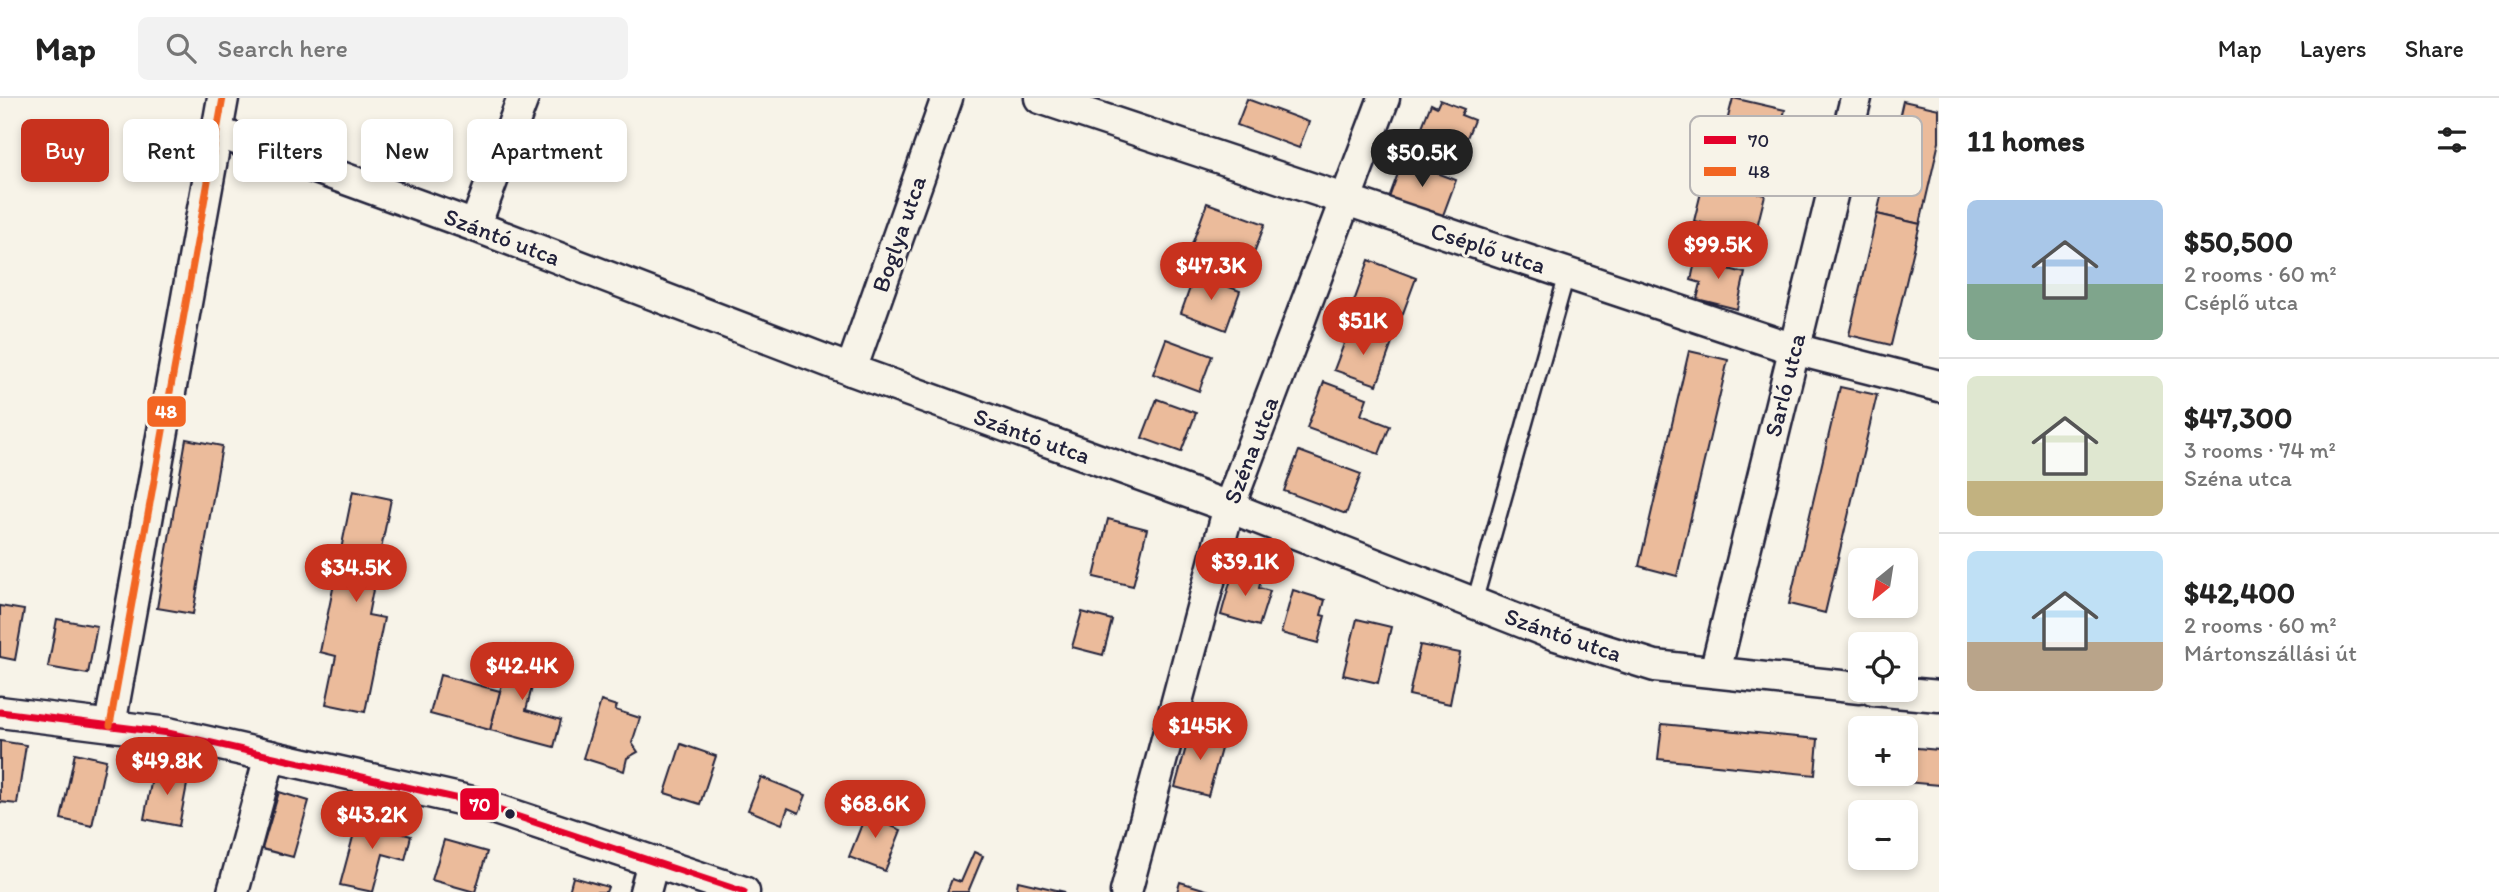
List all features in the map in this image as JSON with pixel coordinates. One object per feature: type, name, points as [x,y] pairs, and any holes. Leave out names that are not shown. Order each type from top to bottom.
[{"type":"street","points":[[219,121],[223,98]]},
{"type":"street","points":[[474,226],[523,98]]},
{"type":"street","name":"Boglya utca","points":[[851,370],[947,98]]},
{"type":"street","name":"Cséplő utca","points":[[1040,98],[1794,349],[1939,386]]},
{"type":"street","name":"Széna utca","points":[[1126,892],[1229,507],[1384,98]]},
{"type":"street","name":"Sarló utca","points":[[1852,116],[1856,98]]},
{"type":"street","name":"Szántó utca","points":[[219,133],[474,226],[851,370],[1229,507],[1553,634],[1655,666],[1848,687]]},
{"type":"street","points":[[110,725],[208,182]]},
{"type":"street","name":"Sarló utca","points":[[1715,672],[1832,196]]},
{"type":"street","points":[[1918,694],[1939,696]]},
{"type":"street","points":[[0,712],[168,733],[477,803],[744,892]]},
{"type":"street","points":[[233,892],[270,756]]},
{"type":"street","points":[[645,892],[653,862]]},
{"type":"lane","points":[[1474,603],[1567,274]]},
{"type":"building","points":[[1733,98],[1785,110],[1784,116],[1728,116]]},
{"type":"building","points":[[1247,99],[1309,122],[1299,148],[1237,125]]},
{"type":"building","points":[[1440,100],[1464,109],[1461,115],[1474,120],[1461,153],[1418,137],[1431,104],[1437,107]]},
{"type":"building","points":[[1903,101],[1939,109],[1939,142],[1920,224],[1877,214],[1881,196],[1922,196],[1922,116],[1900,116]]},
{"type":"building","points":[[1403,160],[1456,180],[1442,218],[1389,198]]},
{"type":"building","points":[[1700,196],[1765,196],[1755,235],[1694,221]]},
{"type":"building","points":[[1207,203],[1265,224],[1248,268],[1191,247]]},
{"type":"building","points":[[1877,214],[1920,224],[1891,345],[1849,335]]},
{"type":"building","points":[[1697,253],[1729,261],[1728,269],[1745,273],[1737,309],[1697,299],[1701,283],[1691,280]]},
{"type":"building","points":[[1369,260],[1416,278],[1399,324],[1352,307]]},
{"type":"building","points":[[1195,274],[1240,291],[1226,330],[1181,313]]},
{"type":"building","points":[[1350,328],[1392,343],[1377,385],[1334,370]]},
{"type":"building","points":[[1166,339],[1212,356],[1199,391],[1153,374]]},
{"type":"building","points":[[1689,351],[1728,360],[1677,576],[1639,566]]},
{"type":"building","points":[[1324,382],[1367,398],[1361,415],[1390,426],[1379,454],[1307,428]]},
{"type":"building","points":[[1840,387],[1877,395],[1825,613],[1789,604]]},
{"type":"building","points":[[1157,399],[1196,413],[1181,452],[1142,438]]},
{"type":"building","points":[[186,439],[222,446],[193,614],[157,608]]},
{"type":"building","points":[[1299,451],[1361,474],[1346,514],[1284,491]]},
{"type":"building","points":[[353,491],[391,499],[368,615],[384,618],[365,712],[326,704],[336,656],[320,652]]},
{"type":"building","points":[[1108,519],[1147,529],[1133,586],[1094,577]]},
{"type":"building","points":[[1234,568],[1262,576],[1259,588],[1270,591],[1259,626],[1221,615]]},
{"type":"building","points":[[1293,590],[1325,600],[1321,615],[1325,616],[1318,643],[1281,633]]},
{"type":"building","points":[[0,606],[24,610],[15,660],[0,657]]},
{"type":"building","points":[[1082,612],[1112,620],[1103,655],[1072,647]]},
{"type":"building","points":[[57,619],[97,626],[88,674],[48,667]]},
{"type":"building","points":[[1357,619],[1391,627],[1378,683],[1343,675]]},
{"type":"building","points":[[512,645],[541,653],[526,710],[561,720],[554,747],[490,730]]},
{"type":"building","points":[[1420,645],[1460,653],[1450,704],[1409,695]]},
{"type":"building","points":[[440,675],[500,691],[490,730],[430,714]]},
{"type":"building","points":[[601,701],[617,706],[615,710],[640,718],[632,743],[638,752],[627,758],[624,771],[583,758]]},
{"type":"building","points":[[1662,724],[1818,739],[1815,775],[1658,759]]},
{"type":"building","points":[[1191,729],[1224,738],[1208,796],[1175,787]]},
{"type":"building","points":[[0,741],[26,745],[17,804],[0,802]]},
{"type":"building","points":[[681,744],[716,756],[700,804],[665,793]]},
{"type":"building","points":[[1918,748],[1939,750],[1939,785],[1918,783]]},
{"type":"building","points":[[75,753],[106,760],[92,826],[61,819]]},
{"type":"building","points":[[154,768],[189,774],[179,826],[144,819]]},
{"type":"building","points":[[761,777],[806,795],[799,813],[788,808],[782,824],[748,810]]},
{"type":"building","points":[[279,792],[309,801],[293,857],[262,849]]},
{"type":"building","points":[[873,796],[881,800],[874,819],[901,830],[885,871],[849,857]]},
{"type":"building","points":[[360,811],[393,820],[390,830],[411,836],[405,860],[383,854],[373,892],[340,885]]},
{"type":"building","points":[[444,840],[487,852],[475,892],[432,880]]},
{"type":"building","points":[[974,852],[983,856],[968,892],[947,892],[952,879],[961,882]]},
{"type":"building","points":[[573,877],[608,887],[606,892],[569,892]]},
{"type":"building","points":[[1018,881],[1065,892],[1016,892]]},
{"type":"building","points":[[1180,882],[1210,891],[1177,892]]},
{"type":"transit line","name":"48","points":[[110,725],[223,98]]},
{"type":"transit line","name":"70","points":[[0,712],[168,733],[477,803],[744,892]]}]
